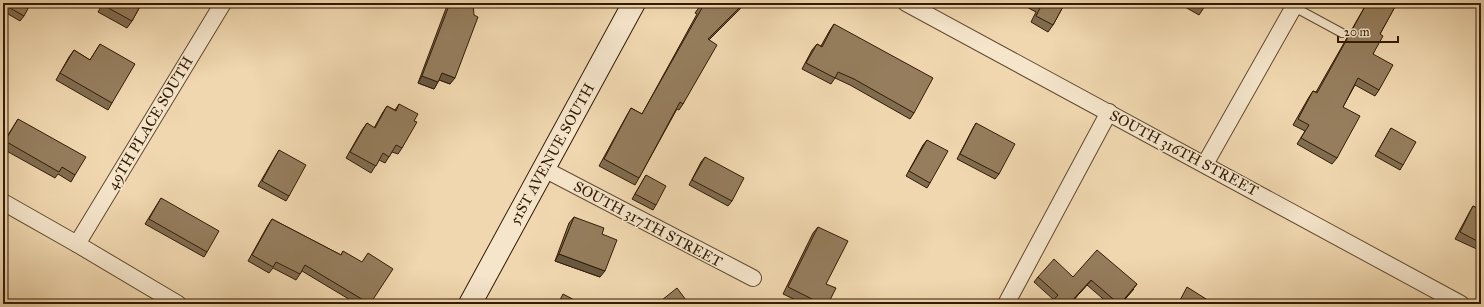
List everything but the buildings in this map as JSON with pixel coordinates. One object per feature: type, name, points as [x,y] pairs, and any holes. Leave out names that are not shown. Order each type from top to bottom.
[{"type":"main road","name":"51ST AVENUE SOUTH","points":[[470,304],[634,3]]},
{"type":"street","name":"49TH PLACE SOUTH","points":[[77,244],[223,3]]},
{"type":"street","name":"SOUTH 316TH STREET","points":[[906,3],[1461,304]]},
{"type":"street","points":[[1205,164],[1295,5]]},
{"type":"street","points":[[1006,304],[1109,112]]},
{"type":"street","name":"SOUTH 317TH STREET","points":[[544,169],[753,278]]},
{"type":"street","points":[[3,202],[77,244],[176,304]]},
{"type":"lane","points":[[1295,5],[1342,33]]}]
